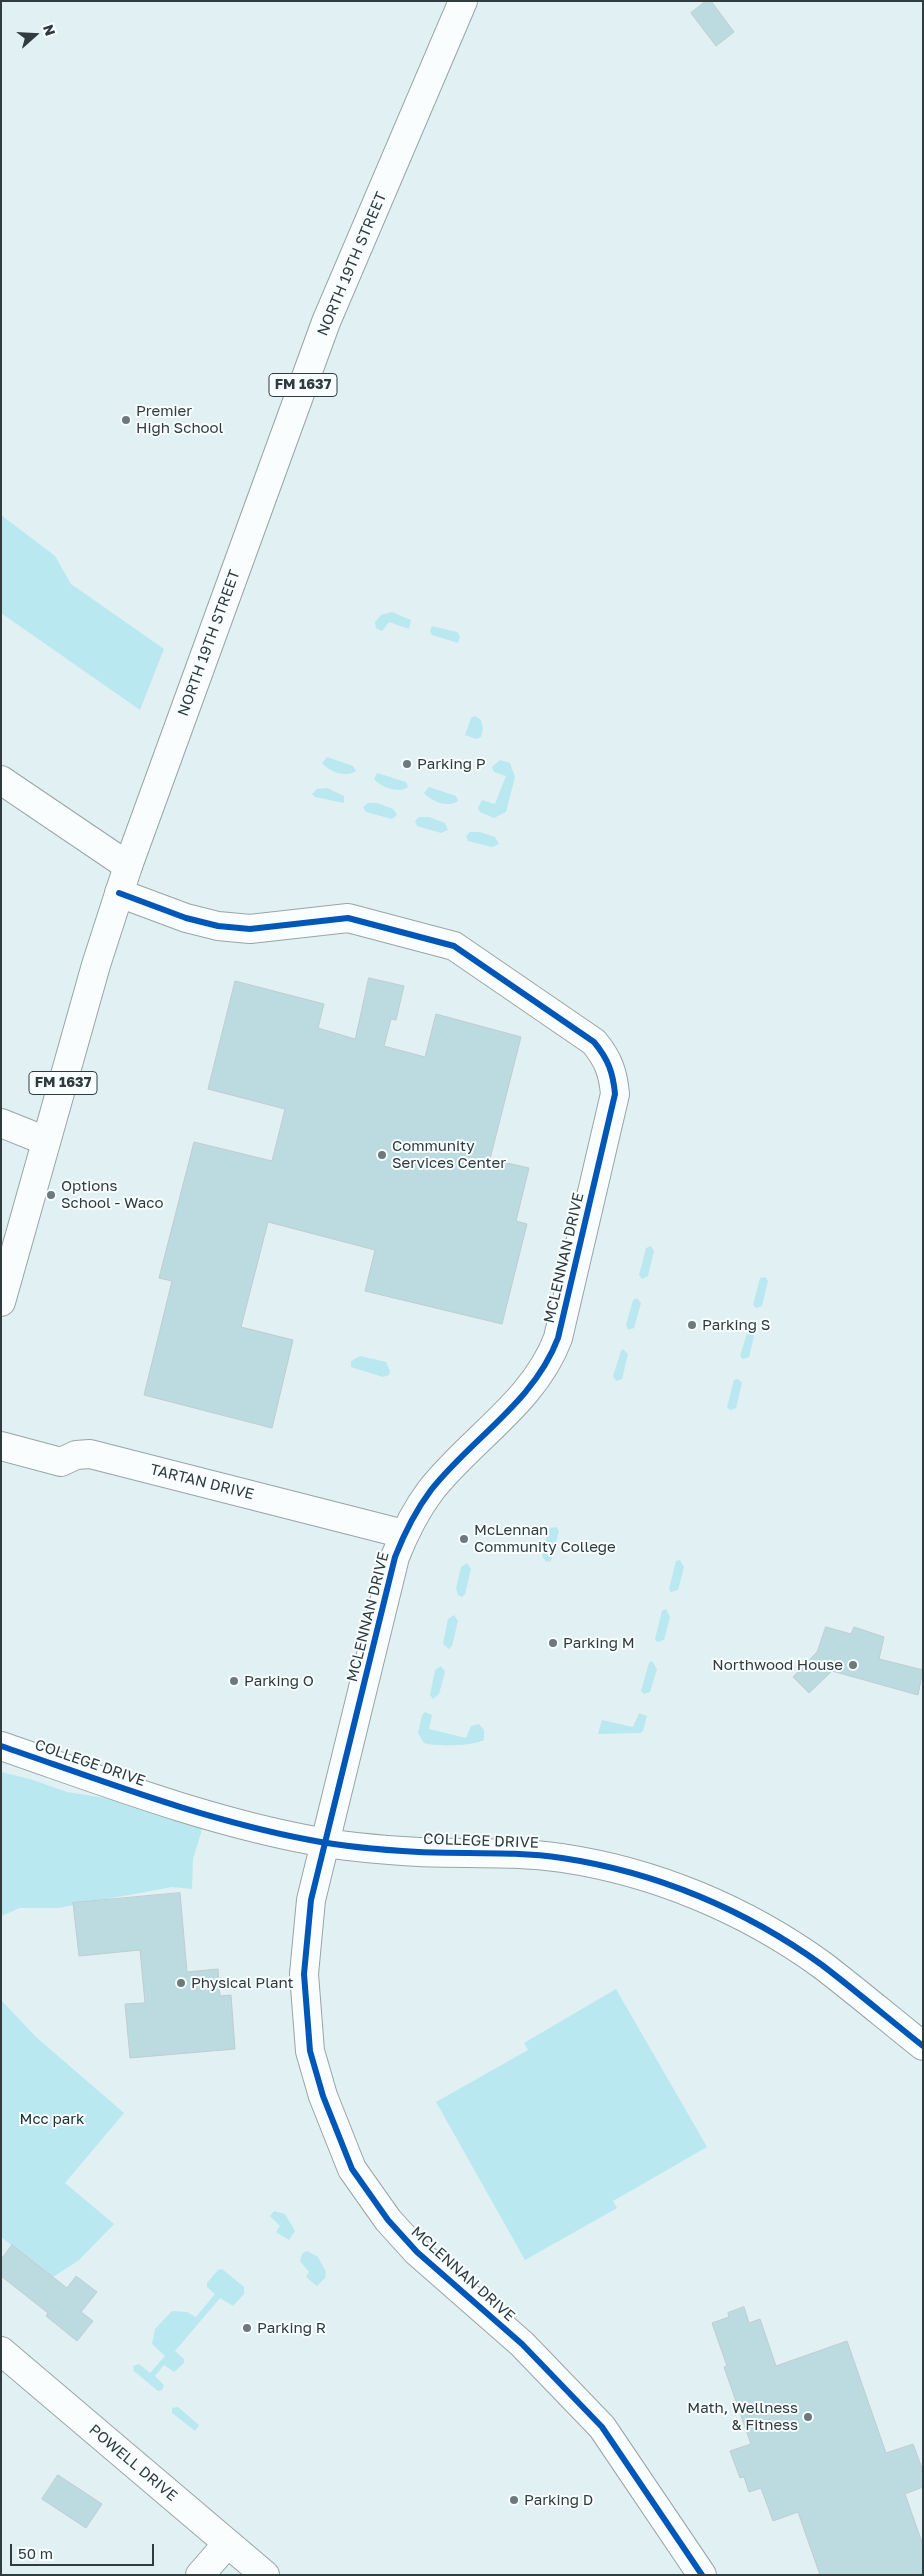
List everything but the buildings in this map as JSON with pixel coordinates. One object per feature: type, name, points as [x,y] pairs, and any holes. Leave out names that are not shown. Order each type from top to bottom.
[{"type":"street","name":"NORTH 19TH STREET","points":[[1,1302],[46,1141],[128,866],[326,322],[463,1]]},
{"type":"street","points":[[1,780],[128,866]]},
{"type":"street","name":"MCLENNAN DRIVE","points":[[119,894],[186,918],[218,926],[250,929],[348,918],[454,946],[594,1042],[608,1059],[614,1075],[615,1094],[558,1338],[550,1361],[513,1407],[430,1491],[404,1534],[395,1557],[311,1900],[304,1974],[310,2051],[323,2096],[352,2170],[388,2220],[417,2252],[522,2344],[602,2427],[702,2575]]},
{"type":"street","points":[[1,1123],[46,1141]]},
{"type":"street","name":"TARTAN DRIVE","points":[[1,1446],[61,1462],[76,1455],[90,1454],[404,1534]]},
{"type":"street","name":"COLLEGE DRIVE","points":[[1,1746],[195,1812],[253,1828],[326,1842],[418,1852],[512,1853],[562,1858],[622,1870],[680,1888],[744,1917],[788,1942],[822,1966],[923,2046]]},
{"type":"street","name":"POWELL DRIVE","points":[[1,2351],[264,2575]]},
{"type":"street","points":[[200,2575],[227,2544]]},
{"type":"green space","points":[[1,515],[55,556],[71,584],[164,649],[140,710],[1,613]]},
{"type":"green space","points":[[392,612],[411,620],[409,629],[389,622],[382,631],[376,628],[375,622],[381,615]]},
{"type":"green space","points":[[432,626],[457,632],[460,637],[458,643],[432,635],[430,631]]},
{"type":"green space","points":[[475,716],[481,720],[483,729],[481,737],[476,739],[465,735],[471,718]]},
{"type":"green space","points":[[327,757],[353,766],[356,771],[343,774],[333,771],[322,763]]},
{"type":"green space","points":[[500,760],[510,763],[515,777],[506,812],[494,818],[480,812],[478,808],[482,800],[495,804],[506,776],[494,772],[492,767]]},
{"type":"green space","points":[[377,773],[406,782],[408,787],[395,790],[385,787],[374,779]]},
{"type":"green space","points":[[429,787],[456,796],[458,801],[445,804],[435,801],[424,793]]},
{"type":"green space","points":[[327,788],[344,796],[344,803],[315,797],[312,794],[317,789]]},
{"type":"green space","points":[[368,803],[377,803],[393,809],[397,815],[392,819],[366,812],[363,807]]},
{"type":"green space","points":[[419,817],[429,817],[445,823],[448,830],[441,833],[417,826],[415,821]]},
{"type":"green space","points":[[470,832],[480,832],[495,837],[499,844],[492,847],[468,841],[466,836]]},
{"type":"green space","points":[[651,1246],[654,1251],[648,1276],[642,1279],[639,1275],[646,1248]]},
{"type":"green space","points":[[765,1277],[768,1281],[762,1306],[756,1308],[753,1305],[760,1278]]},
{"type":"green space","points":[[637,1298],[641,1303],[634,1328],[628,1330],[626,1325],[633,1300]]},
{"type":"green space","points":[[749,1327],[755,1332],[749,1357],[743,1359],[740,1356]]},
{"type":"green space","points":[[623,1349],[628,1354],[622,1379],[616,1381],[613,1376]]},
{"type":"green space","points":[[360,1356],[386,1362],[390,1371],[389,1375],[383,1377],[351,1367],[351,1361]]},
{"type":"green space","points":[[738,1379],[742,1383],[736,1408],[730,1410],[727,1407],[734,1380]]},
{"type":"green space","points":[[556,1527],[559,1531],[551,1561],[546,1562],[542,1556],[548,1531],[550,1528]]},
{"type":"green space","points":[[680,1560],[684,1567],[678,1590],[671,1592],[669,1589],[676,1561]]},
{"type":"green space","points":[[467,1563],[471,1569],[465,1594],[462,1597],[458,1595],[456,1588],[461,1567]]},
{"type":"green space","points":[[666,1609],[670,1617],[664,1640],[657,1642],[655,1639],[662,1611]]},
{"type":"green space","points":[[454,1615],[458,1621],[452,1646],[449,1649],[443,1644],[448,1619]]},
{"type":"green space","points":[[652,1661],[657,1669],[650,1692],[644,1694],[641,1691],[649,1663]]},
{"type":"green space","points":[[441,1666],[445,1672],[439,1694],[433,1699],[430,1695],[435,1670]]},
{"type":"green space","points":[[425,1712],[432,1715],[429,1729],[466,1738],[471,1726],[479,1724],[484,1730],[484,1740],[472,1744],[454,1745],[424,1743],[418,1733],[422,1715]]},
{"type":"green space","points":[[639,1713],[647,1716],[643,1731],[640,1733],[598,1734],[602,1720],[633,1727]]},
{"type":"green space","points":[[1,1772],[33,1780],[67,1792],[112,1799],[204,1823],[193,1859],[192,1889],[172,1887],[58,1908],[20,1908],[1,1916]]},
{"type":"green space","points":[[616,1989],[707,2147],[613,2201],[617,2208],[525,2260],[436,2102],[528,2050],[524,2043]]},
{"type":"green space","name":"Mcc park","points":[[1,2000],[36,2037],[124,2113],[65,2183],[114,2224],[79,2260],[53,2277],[1,2237]]},
{"type":"green space","points":[[274,2211],[285,2214],[295,2231],[289,2240],[276,2232],[280,2226],[270,2216]]},
{"type":"green space","points":[[307,2251],[318,2257],[326,2272],[325,2278],[317,2286],[306,2277],[309,2272],[300,2261],[302,2254]]},
{"type":"green space","points":[[222,2269],[244,2287],[244,2294],[233,2306],[220,2298],[175,2351],[184,2359],[184,2363],[174,2372],[164,2365],[155,2376],[164,2385],[162,2390],[158,2391],[134,2371],[133,2366],[139,2364],[150,2373],[165,2356],[152,2344],[155,2329],[172,2311],[187,2312],[196,2317],[215,2294],[207,2287],[207,2283],[218,2270]]},
{"type":"green space","points":[[178,2407],[199,2425],[195,2431],[172,2413],[172,2408]]},
{"type":"cycle path","points":[[119,893],[186,918],[218,926],[250,929],[348,918],[454,946],[594,1042],[603,1054],[611,1072],[615,1094],[558,1338],[547,1361],[518,1401],[447,1471],[431,1490],[411,1522],[395,1557],[311,1900],[304,1974],[310,2051],[323,2096],[352,2169],[388,2220],[417,2252],[522,2344],[602,2427],[702,2575]]},
{"type":"cycle path","points":[[1,1746],[193,1811],[270,1832],[310,1840],[378,1849],[562,1858],[597,1864],[666,1884],[699,1896],[731,1911],[793,1945],[835,1975],[923,2046]]},
{"type":"place","name":"Premier High School","points":[[126,420]]},
{"type":"place","name":"Parking P","points":[[407,764]]},
{"type":"place","name":"Community Services Center","points":[[382,1155]]},
{"type":"place","name":"Options School - Waco","points":[[51,1195]]},
{"type":"place","name":"Parking S","points":[[692,1325]]},
{"type":"place","name":"McLennan Community College","points":[[464,1539]]},
{"type":"place","name":"Parking M","points":[[553,1643]]},
{"type":"place","name":"Northwood House","points":[[853,1665]]},
{"type":"place","name":"Parking O","points":[[234,1681]]},
{"type":"place","name":"Physical Plant","points":[[181,1983]]},
{"type":"place","name":"Parking R","points":[[247,2328]]},
{"type":"place","name":"Math, Wellness & Fitness","points":[[808,2417]]},
{"type":"place","name":"Parking D","points":[[514,2500]]}]
